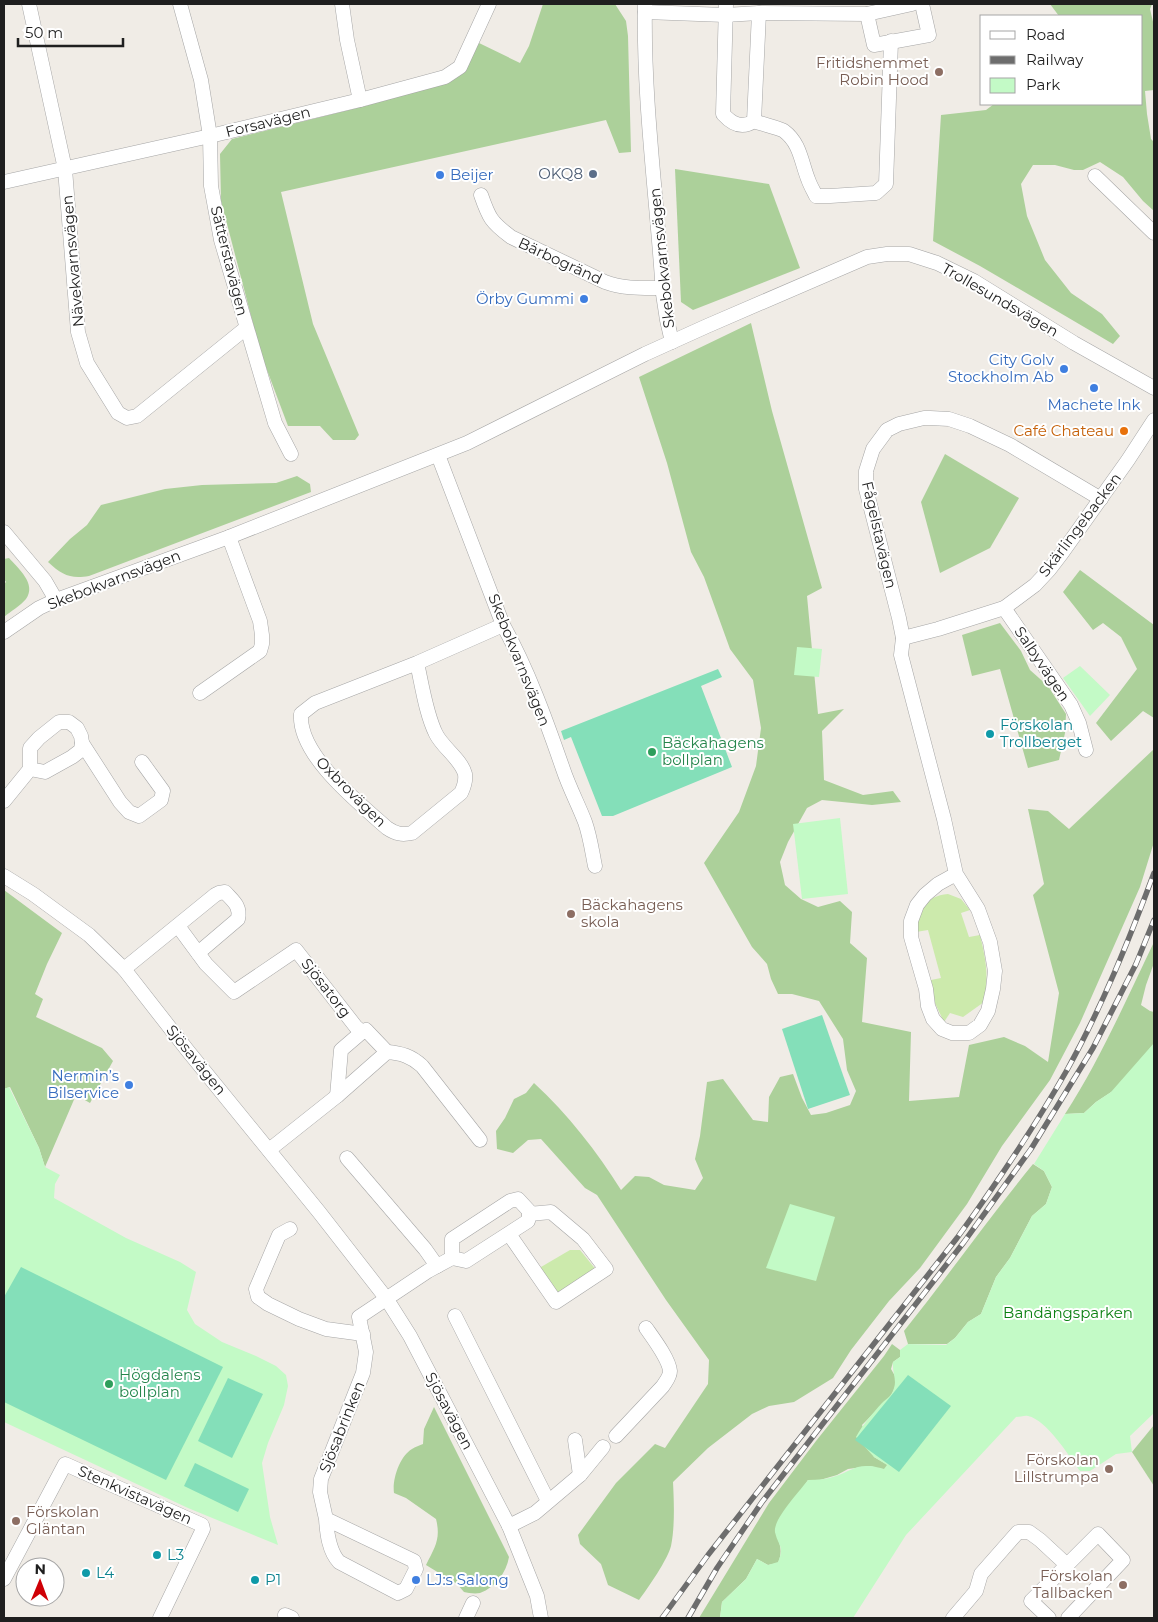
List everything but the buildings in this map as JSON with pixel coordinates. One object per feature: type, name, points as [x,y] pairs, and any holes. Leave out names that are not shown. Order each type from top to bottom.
[{"type":"street","name":"Nävekvarnsvägen","points":[[29,4],[65,169],[78,332],[87,363],[118,413],[127,418],[137,416],[246,328]]},
{"type":"street","name":"Sätterstavägen","points":[[180,4],[201,80],[210,136],[211,186],[221,240],[275,423],[291,454]]},
{"type":"street","points":[[342,4],[347,40],[360,100]]},
{"type":"street","name":"Forsavägen","points":[[4,182],[210,136],[360,100],[445,77],[460,67],[489,4]]},
{"type":"street","points":[[645,8],[726,9],[759,13],[867,14],[912,4]]},
{"type":"street","points":[[867,14],[874,45],[929,35],[922,4]]},
{"type":"street","name":"Skebokvarnsvägen","points":[[4,632],[39,608],[56,600],[229,537],[467,443],[672,342],[663,288],[648,109],[644,43],[645,8]]},
{"type":"street","points":[[726,9],[723,114],[730,122],[741,125],[748,125],[754,121]]},
{"type":"street","points":[[754,121],[759,13]]},
{"type":"street","points":[[754,121],[782,130],[791,138],[800,152],[808,180],[816,196],[876,193],[886,184],[891,41]]},
{"type":"street","points":[[1095,176],[1154,233]]},
{"type":"street","name":"Bärbogränd","points":[[481,195],[490,218],[498,228],[511,237],[618,287],[631,289],[663,288]]},
{"type":"street","name":"Trollesundsvägen","points":[[672,342],[867,257],[887,254],[908,254],[937,262],[974,281],[1074,343],[1154,388]]},
{"type":"street","name":"Fågelstavägen","points":[[956,874],[938,884],[916,905],[911,921],[911,937],[933,1019],[942,1029],[947,1031],[969,1033],[980,1025],[988,1011],[995,971],[990,942],[978,909],[956,874],[944,819],[901,655],[902,638],[897,609],[866,489],[866,471],[873,449],[887,430],[899,424],[924,418],[948,419],[1010,445],[1101,498]]},
{"type":"street","name":"Skärlingebacken","points":[[902,638],[938,629],[1004,608],[1035,585],[1049,570],[1101,498],[1154,420]]},
{"type":"street","name":"Skebokvarnsvägen","points":[[438,455],[503,625],[519,656],[575,802],[584,819],[595,866]]},
{"type":"street","points":[[4,532],[44,581],[56,600]]},
{"type":"street","points":[[200,693],[260,652],[262,644],[260,621],[229,537]]},
{"type":"street","name":"Salbyvägen","points":[[1004,608],[1071,705],[1079,723],[1086,750]]},
{"type":"street","name":"Oxbrovägen","points":[[417,663],[432,725],[437,736],[463,768],[465,785],[461,793],[434,816],[412,833],[403,834],[394,833],[386,828],[315,757],[300,723],[301,714],[315,703],[417,663],[503,625]]},
{"type":"street","points":[[4,801],[30,769],[30,748],[39,738],[59,722],[68,722],[77,728],[81,736],[81,750],[45,772],[30,769]]},
{"type":"street","points":[[82,743],[120,802],[129,812],[139,816],[161,800],[162,791],[142,762]]},
{"type":"street","name":"Sjösavägen","points":[[4,876],[33,894],[89,935],[124,969],[386,1298],[410,1336],[509,1526],[537,1596],[541,1618]]},
{"type":"street","points":[[124,969],[219,892],[225,892],[238,906],[240,912],[238,918],[198,953]]},
{"type":"street","name":"Sjösatorg","points":[[178,926],[206,964],[234,992],[296,950],[356,1027],[362,1032],[366,1030],[387,1052]]},
{"type":"street","points":[[337,1096],[341,1050],[362,1032]]},
{"type":"street","points":[[269,1150],[337,1096],[387,1052],[402,1054],[415,1060],[422,1066],[480,1140]]},
{"type":"street","points":[[347,1158],[425,1249],[437,1266]]},
{"type":"street","points":[[386,1298],[452,1258],[466,1261],[509,1234],[528,1221],[530,1214],[527,1208],[518,1199],[510,1201],[452,1239],[452,1258]]},
{"type":"street","points":[[509,1234],[556,1302],[606,1269],[583,1238],[551,1212],[530,1214]]},
{"type":"street","points":[[290,1229],[279,1235],[256,1289],[258,1297],[268,1304],[326,1330],[363,1334]]},
{"type":"street","name":"Sjösabrinken","points":[[326,1520],[414,1561],[416,1569],[406,1589],[398,1593],[339,1562],[334,1556],[329,1541],[320,1492],[321,1479],[363,1373],[366,1352],[360,1316],[386,1298]]},
{"type":"street","points":[[455,1316],[548,1501]]},
{"type":"street","points":[[616,1436],[663,1386],[669,1376],[670,1369],[667,1362],[646,1328]]},
{"type":"street","points":[[575,1440],[580,1475]]},
{"type":"street","points":[[509,1526],[535,1513],[580,1475],[603,1447]]},
{"type":"street","name":"Stenkvistavägen","points":[[4,1579],[65,1464],[204,1527],[160,1618]]},
{"type":"street","points":[[962,1615],[976,1591],[981,1574],[1018,1532],[1029,1532],[1067,1565]]},
{"type":"street","points":[[1049,1618],[1031,1601],[1098,1534],[1123,1560],[1068,1618]]},
{"type":"street","points":[[466,1618],[474,1603]]},
{"type":"green space","points":[[543,4],[615,4],[626,21],[631,152],[619,153],[606,120],[281,192],[313,324],[359,435],[355,440],[333,440],[320,426],[288,426],[261,354],[221,201],[220,154],[232,139],[433,87],[460,75],[479,43],[520,63],[529,46]]},
{"type":"green space","points":[[1050,4],[1152,4],[1150,9],[1154,26],[1154,90],[1145,91],[1151,139],[1154,142],[1154,211],[1123,177],[1100,162],[1083,170],[1074,170],[1055,165],[1033,165],[1021,184],[1027,216],[1045,260],[1071,293],[1102,314],[1120,336],[1113,344],[980,266],[933,241],[941,115],[986,110],[993,105],[1143,105],[1143,15],[1058,15]]},
{"type":"green space","points":[[675,169],[769,184],[800,268],[693,310],[681,302]]},
{"type":"green space","points":[[751,323],[772,411],[822,588],[807,596],[818,714],[844,709],[822,731],[824,780],[863,795],[893,791],[901,802],[872,805],[822,800],[807,808],[788,842],[780,862],[785,885],[801,899],[818,907],[840,901],[852,912],[850,943],[867,958],[862,1022],[911,1032],[909,1101],[959,1097],[969,1045],[1004,1037],[1025,1046],[1048,1062],[1059,993],[1033,895],[1044,884],[1028,809],[1048,811],[1069,829],[1154,749],[1154,842],[1140,887],[1080,1023],[1050,1080],[1002,1146],[967,1204],[920,1268],[889,1301],[851,1350],[833,1378],[794,1402],[769,1406],[752,1414],[708,1448],[673,1482],[674,1522],[671,1546],[662,1566],[639,1600],[608,1585],[601,1564],[580,1544],[578,1535],[616,1483],[655,1444],[665,1448],[708,1384],[709,1360],[666,1300],[597,1195],[585,1188],[541,1139],[528,1140],[513,1153],[497,1149],[496,1131],[514,1099],[526,1093],[534,1083],[559,1107],[581,1134],[621,1190],[635,1176],[649,1177],[664,1185],[695,1190],[703,1178],[695,1159],[707,1082],[723,1079],[753,1120],[768,1122],[769,1097],[780,1077],[793,1074],[811,1115],[826,1113],[850,1105],[856,1091],[847,1070],[843,1039],[819,1001],[792,994],[778,994],[767,964],[752,947],[704,863],[739,812],[756,766],[761,728],[753,680],[730,649],[704,577],[691,552],[667,463],[639,377]]},
{"type":"green space","points":[[945,454],[1019,498],[990,548],[940,573],[921,502]]},
{"type":"green space","points":[[297,476],[310,484],[311,492],[89,576],[77,577],[67,575],[48,562],[70,539],[87,525],[101,505],[165,489],[202,485],[276,483]]},
{"type":"green space","points":[[9,558],[28,582],[29,593],[24,602],[4,617],[4,584],[6,582],[4,579],[4,559]]},
{"type":"green space","points":[[1080,570],[1154,625],[1154,718],[1143,711],[1111,741],[1096,723],[1137,669],[1121,637],[1103,623],[1093,630],[1063,592]]},
{"type":"green space","points":[[1000,623],[1021,651],[1030,670],[1048,686],[1066,714],[1065,733],[1059,760],[1028,768],[1000,669],[972,676],[962,635]]},
{"type":"green space","points":[[797,647],[822,649],[819,677],[794,675]]},
{"type":"green space","points":[[1080,666],[1110,695],[1090,716],[1063,678]]},
{"type":"green space","name":"Bäckahagens bollplan","points":[[718,669],[722,677],[701,686],[732,767],[613,816],[602,816],[571,737],[564,740],[561,731]]},
{"type":"green space","points":[[840,818],[848,894],[802,899],[793,824]]},
{"type":"green space","points":[[4,890],[62,933],[35,994],[43,999],[36,1017],[102,1048],[113,1061],[90,1103],[76,1095],[45,1167],[39,1148],[10,1087],[4,1089]]},
{"type":"green space","points":[[948,894],[961,899],[970,910],[961,913],[969,937],[980,935],[987,976],[984,1002],[963,1017],[950,1013],[944,1022],[934,1001],[931,980],[941,978],[928,930],[916,932],[921,911],[928,901],[940,895]]},
{"type":"green space","points":[[1154,942],[1154,963],[1141,1005],[1154,1012],[1154,1054],[1119,1087],[1096,1102],[1084,1113],[1065,1114],[1101,1051]]},
{"type":"green space","points":[[822,1015],[850,1095],[808,1109],[782,1029]]},
{"type":"green space","name":"Bandängsparken","points":[[1154,1043],[1154,1413],[1130,1436],[1132,1452],[1116,1454],[1090,1471],[1080,1471],[1057,1439],[1043,1424],[1028,1416],[1016,1417],[906,1535],[853,1618],[720,1618],[722,1602],[746,1579],[757,1559],[768,1565],[778,1562],[781,1549],[775,1532],[778,1520],[808,1480],[833,1477],[864,1466],[884,1469],[887,1465],[874,1457],[856,1437],[868,1419],[892,1393],[895,1382],[893,1362],[900,1357],[900,1350],[908,1344],[946,1345],[955,1338],[968,1322],[981,1314],[996,1277],[1010,1258],[1032,1216],[1046,1204],[1052,1187],[1044,1171],[1034,1164],[1065,1114],[1084,1113],[1111,1092]]},
{"type":"green space","points":[[9,1087],[39,1148],[45,1167],[60,1175],[55,1184],[54,1198],[126,1238],[180,1262],[196,1272],[187,1310],[195,1324],[222,1342],[276,1366],[286,1375],[288,1386],[284,1405],[262,1463],[270,1517],[278,1545],[188,1508],[4,1422],[4,1089]]},
{"type":"green space","points":[[1033,1164],[1044,1171],[1052,1187],[1046,1204],[1032,1216],[1010,1258],[996,1277],[981,1314],[968,1322],[955,1338],[947,1344],[908,1344],[904,1331]]},
{"type":"green space","points":[[790,1204],[835,1217],[816,1281],[766,1268]]},
{"type":"green space","points":[[570,1250],[580,1250],[597,1271],[556,1298],[539,1273],[541,1267]]},
{"type":"green space","name":"Högdalens bollplan","points":[[21,1267],[223,1367],[166,1480],[4,1402],[4,1297]]},
{"type":"green space","points":[[892,1344],[900,1350],[900,1357],[893,1362],[891,1369],[895,1376],[895,1387],[891,1396],[862,1425],[874,1457],[888,1465],[884,1470],[870,1466],[848,1469],[837,1475],[820,1480],[808,1480],[775,1531],[780,1547],[778,1563],[768,1565],[757,1559],[746,1579],[722,1602],[720,1618],[699,1618],[769,1503]]},
{"type":"green space","points":[[908,1375],[951,1406],[899,1472],[855,1440]]},
{"type":"green space","points":[[228,1378],[263,1394],[232,1458],[198,1441]]},
{"type":"green space","points":[[434,1407],[509,1557],[499,1579],[491,1587],[480,1593],[464,1592],[457,1584],[426,1565],[437,1538],[436,1519],[406,1498],[394,1493],[394,1481],[398,1468],[408,1452],[423,1444],[424,1429]]},
{"type":"green space","points":[[1154,1425],[1154,1486],[1132,1452]]},
{"type":"green space","points":[[195,1463],[249,1489],[238,1512],[184,1486]]},
{"type":"railway","points":[[662,1618],[708,1555],[957,1238],[1014,1156],[1067,1070],[1092,1022],[1125,948],[1154,873]]},
{"type":"railway","points":[[688,1618],[717,1568],[762,1502],[964,1242],[1031,1149],[1093,1048],[1136,964],[1154,920]]},
{"type":"place","name":"Fritidshemmet Robin Hood","points":[[939,72]]},
{"type":"place","name":"OKQ8","points":[[593,174]]},
{"type":"place","name":"Beijer","points":[[440,175]]},
{"type":"place","name":"Örby Gummi","points":[[584,299]]},
{"type":"place","name":"City Golv Stockholm Ab","points":[[1064,369]]},
{"type":"place","name":"Machete Ink","points":[[1094,388]]},
{"type":"place","name":"Café Chateau","points":[[1124,431]]},
{"type":"place","name":"Förskolan Trollberget","points":[[990,734]]},
{"type":"place","name":"Bäckahagens bollplan","points":[[652,752]]},
{"type":"place","name":"Bäckahagens skola","points":[[571,914]]},
{"type":"place","name":"Nermin’s Bilservice","points":[[129,1085]]},
{"type":"place","name":"Högdalens bollplan","points":[[109,1384]]},
{"type":"place","name":"Förskolan Lillstrumpa","points":[[1109,1469]]},
{"type":"place","name":"Förskolan Gläntan","points":[[16,1521]]},
{"type":"place","name":"L3","points":[[157,1555]]},
{"type":"place","name":"L4","points":[[86,1573]]},
{"type":"place","name":"P1","points":[[255,1580]]},
{"type":"place","name":"LJ:s Salong","points":[[416,1580]]},
{"type":"place","name":"Förskolan Tallbacken","points":[[1123,1585]]}]
